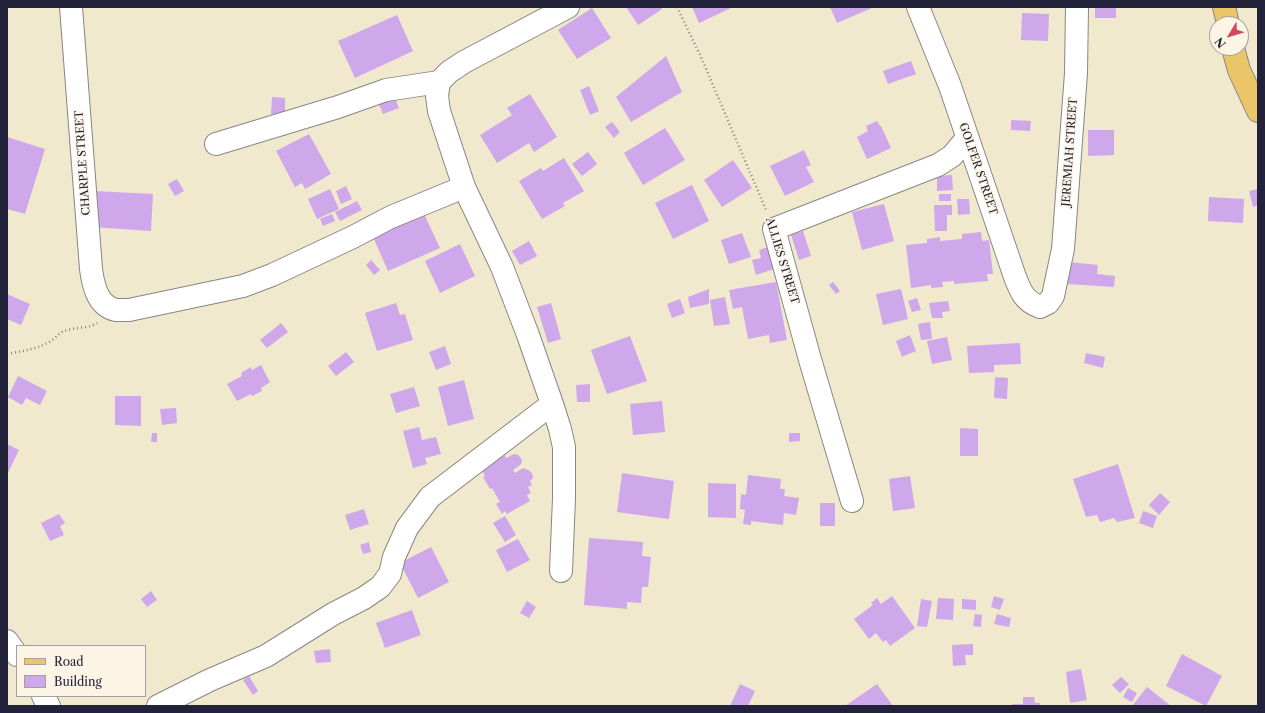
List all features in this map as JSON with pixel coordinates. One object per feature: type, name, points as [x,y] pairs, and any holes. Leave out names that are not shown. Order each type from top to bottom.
[{"type":"main road","points":[[1235,56],[1238,70],[1258,111]]},
{"type":"street","name":"CHARPLE STREET","points":[[71,7],[91,269],[94,289],[104,304],[115,310]]},
{"type":"street","points":[[561,571],[564,498],[564,447],[560,429],[528,335],[502,267],[464,187],[439,111],[437,96],[440,82],[449,72],[464,62],[568,7]]},
{"type":"street","name":"GOLFER STREET","points":[[918,7],[950,86],[1015,277],[1023,296],[1031,304],[1040,306],[1048,303],[1053,296]]},
{"type":"street","name":"JEREMIAH STREET","points":[[1053,296],[1063,249],[1076,73],[1077,7]]},
{"type":"street","points":[[216,144],[338,107],[386,90],[440,82]]},
{"type":"street","points":[[774,229],[938,165],[952,156],[967,138]]},
{"type":"street","points":[[115,310],[129,310],[242,286],[272,275],[353,237],[391,217],[464,187]]},
{"type":"street","name":"ALLIES STREET","points":[[774,229],[811,363],[852,501]]},
{"type":"street","points":[[158,706],[210,680],[266,656],[333,614],[364,598],[380,587],[390,574],[394,557],[407,528],[430,497],[552,404]]},
{"type":"street","points":[[7,641],[16,654]]},
{"type":"street","points":[[44,697],[49,706]]},
{"type":"path","name":"ALLIES STREET","points":[[677,7],[701,57],[774,229]]},
{"type":"path","points":[[7,354],[34,349],[52,340],[62,332],[73,328],[92,326],[115,310]]},
{"type":"building","points":[[626,7],[661,7],[662,9],[638,25]]},
{"type":"building","points":[[692,7],[733,7],[699,23]]},
{"type":"building","points":[[830,7],[874,7],[837,23]]},
{"type":"building","points":[[1095,7],[1116,7],[1116,18],[1095,18]]},
{"type":"building","points":[[592,8],[611,38],[577,59],[558,30]]},
{"type":"building","points":[[1022,13],[1049,14],[1048,41],[1021,40]]},
{"type":"building","points":[[397,15],[413,51],[355,78],[338,41]]},
{"type":"building","points":[[666,56],[682,92],[631,122],[616,97]]},
{"type":"building","points":[[911,61],[916,74],[888,84],[883,71]]},
{"type":"building","points":[[589,86],[599,111],[590,115],[580,90]]},
{"type":"building","points":[[530,94],[557,137],[534,152],[529,143],[497,163],[480,135],[512,115],[507,108]]},
{"type":"building","points":[[394,96],[399,108],[383,114],[378,102]]},
{"type":"building","points":[[272,97],[285,98],[285,114],[271,114]]},
{"type":"building","points":[[1011,120],[1031,121],[1030,131],[1011,130]]},
{"type":"building","points":[[877,121],[881,126],[891,148],[867,159],[857,137],[868,131],[866,126]]},
{"type":"building","points":[[612,122],[620,132],[614,138],[605,127]]},
{"type":"building","points":[[665,128],[685,160],[643,185],[624,153]]},
{"type":"building","points":[[1088,130],[1114,130],[1114,155],[1088,156]]},
{"type":"building","points":[[309,134],[331,174],[305,189],[302,183],[295,187],[276,151]]},
{"type":"building","points":[[7,137],[45,149],[25,214],[7,209]]},
{"type":"building","points":[[804,150],[811,165],[806,167],[814,182],[785,196],[770,166]]},
{"type":"building","points":[[588,152],[597,164],[582,176],[572,164]]},
{"type":"building","points":[[564,158],[584,191],[563,203],[565,206],[542,219],[519,181],[541,168],[543,171]]},
{"type":"building","points":[[733,160],[752,188],[722,207],[704,180]]},
{"type":"building","points":[[952,175],[953,190],[937,191],[937,176]]},
{"type":"building","points":[[177,179],[184,191],[175,196],[168,184]]},
{"type":"building","points":[[692,185],[709,221],[673,239],[655,203]]},
{"type":"building","points":[[346,186],[352,199],[341,204],[336,191]]},
{"type":"building","points":[[330,189],[339,209],[317,219],[308,199]]},
{"type":"building","points":[[1258,189],[1258,205],[1253,207],[1249,191]]},
{"type":"building","points":[[94,191],[153,194],[151,231],[92,227]]},
{"type":"building","points":[[939,194],[951,194],[951,201],[939,201]]},
{"type":"building","points":[[1209,197],[1244,199],[1243,223],[1208,221]]},
{"type":"building","points":[[957,199],[969,199],[970,214],[958,215]]},
{"type":"building","points":[[357,201],[362,210],[340,221],[335,212]]},
{"type":"building","points":[[884,204],[894,241],[862,250],[852,212]]},
{"type":"building","points":[[934,205],[952,205],[952,215],[947,215],[947,231],[935,231]]},
{"type":"building","points":[[332,214],[335,221],[323,226],[320,219]]},
{"type":"building","points":[[424,214],[440,248],[388,271],[373,237]]},
{"type":"building","points":[[803,231],[811,256],[799,260],[791,235]]},
{"type":"building","points":[[981,232],[982,241],[989,240],[993,274],[987,274],[988,281],[954,284],[954,281],[942,282],[943,287],[931,288],[931,285],[911,288],[906,245],[927,243],[927,239],[940,237],[940,241],[962,239],[962,234]]},
{"type":"building","points":[[742,233],[751,257],[729,264],[721,240]]},
{"type":"building","points":[[529,241],[537,256],[520,265],[512,251]]},
{"type":"building","points":[[460,244],[475,276],[440,293],[425,261]]},
{"type":"building","points":[[771,246],[777,268],[756,275],[752,260],[761,258],[759,250]]},
{"type":"building","points":[[371,260],[380,270],[374,275],[366,265]]},
{"type":"building","points":[[1069,262],[1098,265],[1097,274],[1115,276],[1114,287],[1068,284]]},
{"type":"building","points":[[776,282],[787,340],[770,343],[769,335],[748,339],[742,307],[733,309],[729,290]]},
{"type":"building","points":[[833,282],[840,291],[836,294],[829,285]]},
{"type":"building","points":[[709,289],[709,304],[690,308],[688,297]]},
{"type":"building","points":[[901,289],[908,319],[883,325],[876,294]]},
{"type":"building","points":[[7,294],[30,304],[21,325],[7,319]]},
{"type":"building","points":[[725,297],[730,324],[714,326],[710,300]]},
{"type":"building","points":[[917,298],[921,310],[912,312],[908,301]]},
{"type":"building","points":[[680,299],[685,313],[672,318],[667,304]]},
{"type":"building","points":[[948,301],[950,311],[942,312],[943,318],[932,318],[929,303]]},
{"type":"building","points":[[396,303],[400,315],[405,314],[413,340],[377,351],[365,313]]},
{"type":"building","points":[[551,303],[561,339],[548,343],[537,307]]},
{"type":"building","points":[[930,322],[932,339],[921,340],[918,324]]},
{"type":"building","points":[[281,323],[288,332],[267,348],[260,340]]},
{"type":"building","points":[[910,335],[916,351],[902,357],[896,341]]},
{"type":"building","points":[[630,336],[647,381],[607,394],[591,350]]},
{"type":"building","points":[[947,337],[952,360],[932,364],[927,341]]},
{"type":"building","points":[[1020,343],[1021,364],[994,365],[994,372],[969,373],[967,346]]},
{"type":"building","points":[[445,346],[451,364],[436,370],[429,352]]},
{"type":"building","points":[[346,352],[354,362],[336,376],[328,366]]},
{"type":"building","points":[[1086,353],[1105,357],[1103,368],[1084,363]]},
{"type":"building","points":[[261,365],[270,382],[261,388],[262,391],[252,396],[251,394],[237,401],[227,384],[242,376],[241,373],[251,367],[252,370]]},
{"type":"building","points":[[18,376],[47,391],[40,405],[26,398],[22,405],[8,397]]},
{"type":"building","points":[[995,377],[1008,378],[1007,399],[994,398]]},
{"type":"building","points":[[464,380],[474,419],[448,426],[438,387]]},
{"type":"building","points":[[590,384],[590,402],[577,402],[576,385]]},
{"type":"building","points":[[414,387],[420,406],[396,413],[390,394]]},
{"type":"building","points":[[115,396],[141,396],[141,426],[115,425]]},
{"type":"building","points":[[662,401],[665,432],[633,435],[630,404]]},
{"type":"building","points":[[176,408],[177,423],[162,425],[160,409]]},
{"type":"building","points":[[419,427],[422,440],[436,437],[441,454],[425,458],[427,464],[413,468],[403,431]]},
{"type":"building","points":[[960,428],[978,429],[978,456],[960,456]]},
{"type":"building","points":[[152,433],[157,433],[157,442],[151,442]]},
{"type":"building","points":[[789,433],[800,433],[800,441],[789,442]]},
{"type":"building","points":[[7,444],[19,450],[7,475]]},
{"type":"building","points":[[514,454],[521,458],[522,462],[513,470],[515,473],[523,468],[532,473],[533,478],[530,481],[532,485],[528,487],[531,493],[527,495],[530,501],[507,514],[505,511],[502,514],[496,504],[500,502],[492,488],[490,489],[483,477],[485,476],[481,469],[505,455],[506,458]]},
{"type":"building","points":[[1118,464],[1135,518],[1117,522],[1114,518],[1100,522],[1097,515],[1086,517],[1073,479]]},
{"type":"building","points":[[622,473],[674,481],[669,519],[617,512]]},
{"type":"building","points":[[748,475],[781,479],[780,489],[785,489],[784,496],[799,498],[796,515],[784,513],[783,525],[751,521],[751,525],[743,524],[745,510],[740,509],[741,494],[746,495]]},
{"type":"building","points":[[910,476],[915,508],[893,511],[889,479]]},
{"type":"building","points":[[708,483],[736,484],[736,518],[708,517]]},
{"type":"building","points":[[1160,493],[1170,502],[1159,515],[1149,505]]},
{"type":"building","points":[[820,503],[835,503],[835,526],[820,526]]},
{"type":"building","points":[[364,509],[369,524],[350,530],[345,515]]},
{"type":"building","points":[[1143,511],[1157,516],[1153,528],[1139,523]]},
{"type":"building","points":[[59,514],[65,523],[60,526],[64,535],[50,541],[41,523]]},
{"type":"building","points":[[505,516],[516,535],[505,542],[493,523]]},
{"type":"building","points":[[589,538],[643,542],[642,556],[651,557],[648,587],[642,587],[641,603],[627,602],[627,609],[584,605]]},
{"type":"building","points":[[518,539],[530,560],[507,572],[496,550]]},
{"type":"building","points":[[369,542],[371,552],[363,554],[360,545]]},
{"type":"building","points":[[431,547],[449,582],[418,598],[400,563]]},
{"type":"building","points":[[151,591],[157,600],[147,607],[141,599]]},
{"type":"building","points":[[892,596],[915,628],[890,646],[886,640],[883,642],[876,633],[869,639],[854,619],[873,605],[871,603],[877,598],[881,604]]},
{"type":"building","points":[[994,596],[1004,599],[1000,610],[991,607]]},
{"type":"building","points":[[938,598],[954,599],[953,620],[936,619]]},
{"type":"building","points":[[921,599],[932,601],[927,627],[917,626]]},
{"type":"building","points":[[962,599],[976,600],[976,610],[962,609]]},
{"type":"building","points":[[527,601],[536,607],[529,618],[520,613]]},
{"type":"building","points":[[412,610],[421,635],[385,648],[376,623]]},
{"type":"building","points":[[975,614],[982,615],[981,627],[973,626]]},
{"type":"building","points":[[997,614],[1011,618],[1009,627],[994,624]]},
{"type":"building","points":[[973,644],[973,655],[965,655],[966,665],[953,666],[952,645]]},
{"type":"building","points":[[330,649],[331,662],[316,663],[314,651]]},
{"type":"building","points":[[1182,654],[1222,676],[1206,706],[1166,686]]},
{"type":"building","points":[[1081,669],[1087,700],[1070,703],[1066,672]]},
{"type":"building","points":[[249,676],[258,691],[253,695],[243,680]]},
{"type":"building","points":[[1121,677],[1129,684],[1120,693],[1112,685]]},
{"type":"building","points":[[740,684],[755,691],[748,706],[730,706]]},
{"type":"building","points":[[877,684],[893,706],[845,706]]},
{"type":"building","points":[[1147,687],[1171,706],[1132,706]]},
{"type":"building","points":[[1128,688],[1137,693],[1132,702],[1123,697]]},
{"type":"building","points":[[1023,697],[1034,697],[1035,703],[1040,703],[1040,706],[1012,706],[1012,704],[1023,704]]}]
